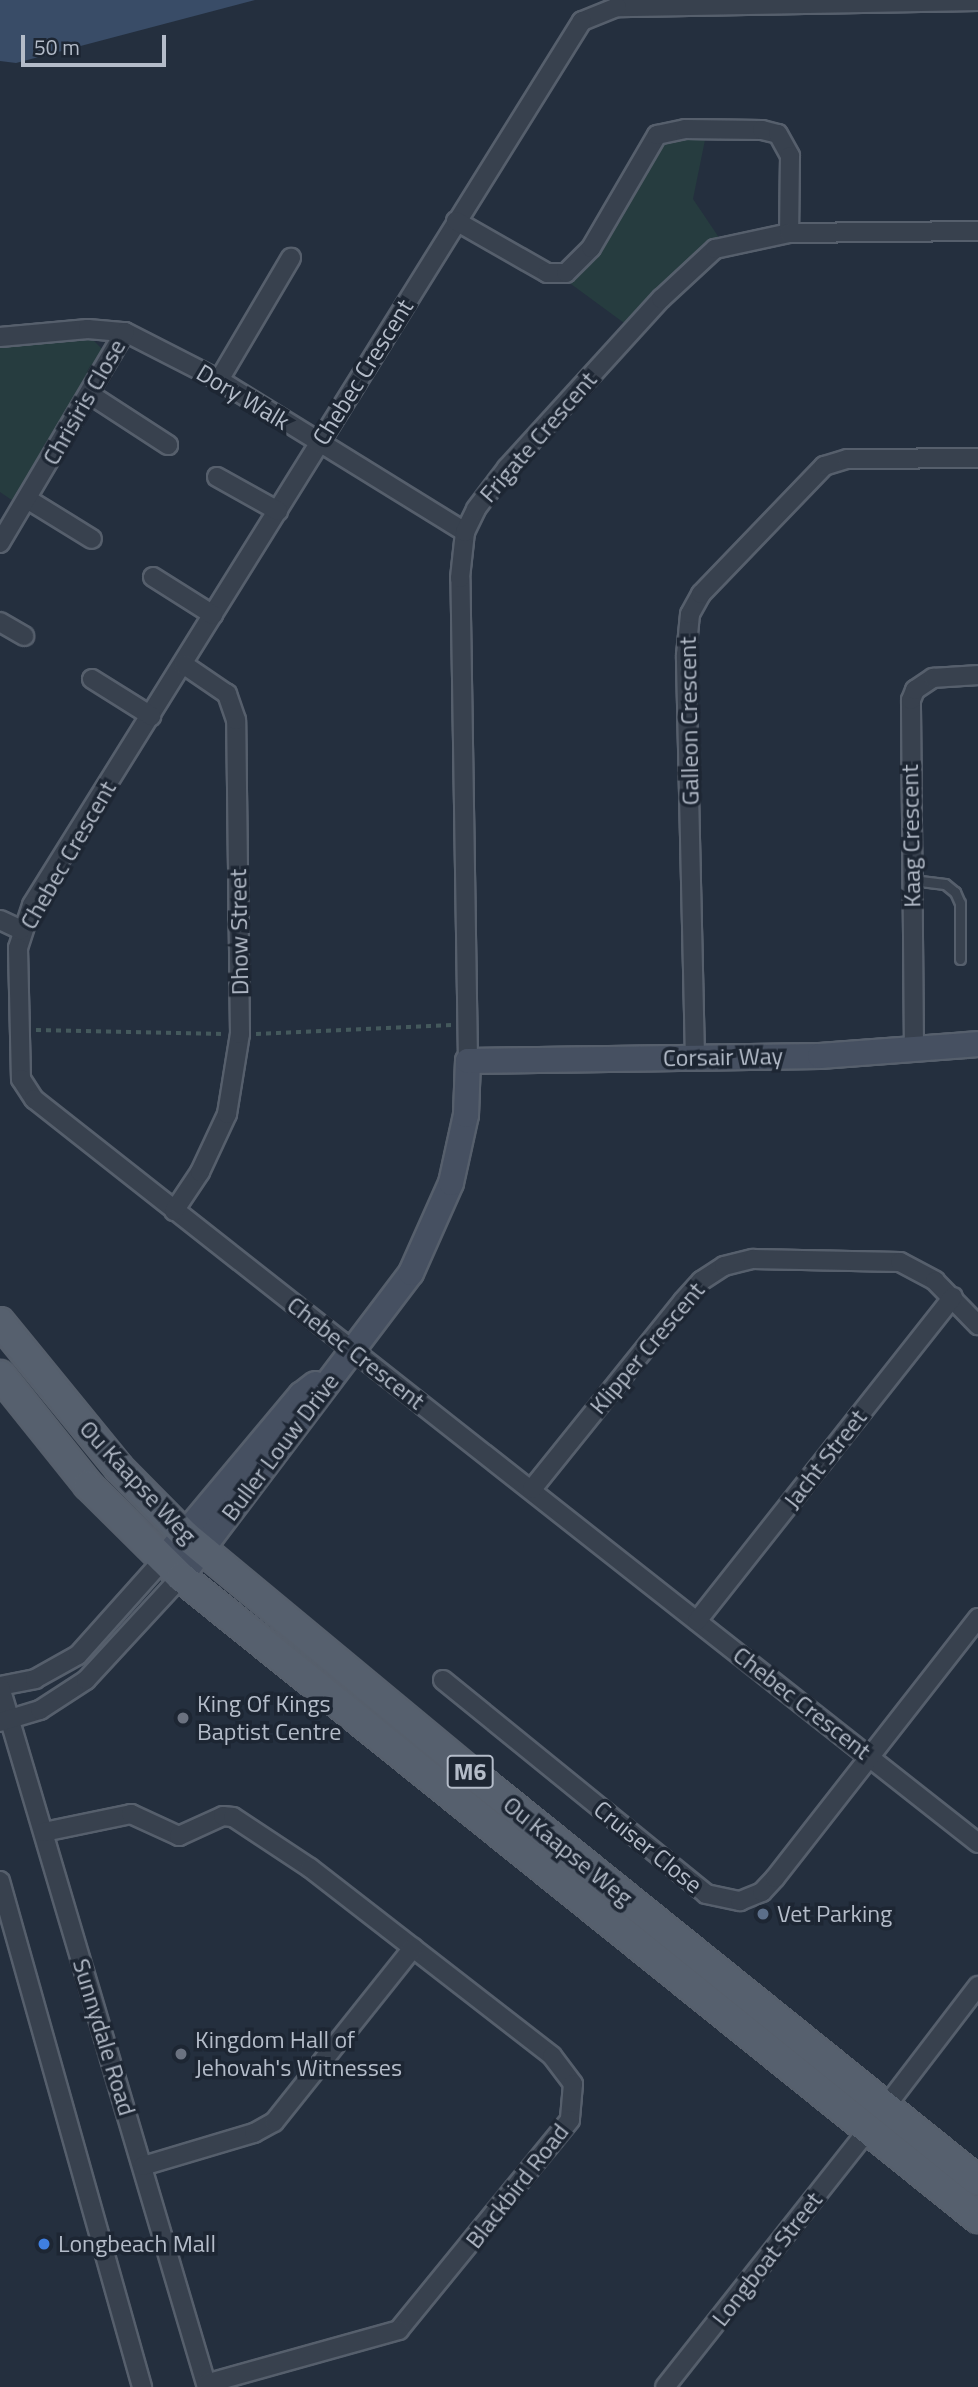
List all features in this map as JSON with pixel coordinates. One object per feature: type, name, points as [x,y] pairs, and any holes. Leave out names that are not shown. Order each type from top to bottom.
[{"type":"main road","name":"Ou Kaapse Weg","points":[[0,1322],[119,1468],[194,1543],[494,1791],[978,2181]]},
{"type":"main road","name":"Ou Kaapse Weg","points":[[0,1375],[88,1485],[171,1569],[978,2218]]},
{"type":"street","name":"Chebec Crescent","points":[[978,1],[617,7],[597,12],[569,35],[21,930],[20,1068],[26,1091],[348,1356],[532,1489],[978,1843]]},
{"type":"street","points":[[456,221],[547,273],[566,273],[591,248],[657,135],[685,129],[762,130],[778,134],[790,156],[789,233]]},
{"type":"street","name":"Frigate Crescent","points":[[468,1061],[460,578],[466,532],[508,468],[692,267],[725,245],[789,233],[978,231]]},
{"type":"street","points":[[219,380],[291,258]]},
{"type":"street","name":"Chrisiris Close","points":[[0,337],[88,329],[125,332],[92,395],[0,543]]},
{"type":"street","name":"Dory Walk","points":[[125,332],[219,380],[466,532]]},
{"type":"street","points":[[92,395],[168,445]]},
{"type":"street","name":"Galleon Crescent","points":[[695,1058],[686,654],[690,614],[701,594],[824,466],[847,459],[978,458]]},
{"type":"street","points":[[217,477],[278,512]]},
{"type":"street","points":[[27,499],[92,539]]},
{"type":"street","points":[[153,577],[213,615]]},
{"type":"street","points":[[0,622],[24,636]]},
{"type":"street","name":"Dhow Street","points":[[174,1211],[200,1172],[227,1114],[240,1034],[236,720],[227,694],[183,664]]},
{"type":"street","name":"Kaag Crescent","points":[[914,1050],[911,700],[915,690],[933,678],[978,675]]},
{"type":"street","points":[[92,679],[151,716]]},
{"type":"street","points":[[0,920],[21,930]]},
{"type":"street","name":"Corsair Way","points":[[468,1061],[695,1058],[914,1050],[978,1044]]},
{"type":"street","name":"Buller Louw Drive","points":[[5,1721],[40,1710],[86,1680],[194,1543],[301,1395],[348,1356],[411,1273],[436,1223],[460,1148],[468,1061]]},
{"type":"street","name":"Klipper Crescent","points":[[532,1489],[683,1301],[701,1281],[724,1266],[753,1259],[878,1258],[918,1270],[953,1297],[978,1325]]},
{"type":"street","name":"Jacht Street","points":[[697,1621],[953,1297]]},
{"type":"street","name":"Buller Louw Drive","points":[[0,1686],[35,1679],[78,1656],[171,1569]]},
{"type":"street","name":"Cruiser Close","points":[[443,1680],[706,1895],[723,1901],[740,1901],[762,1892],[978,1618]]},
{"type":"street","name":"Sunnydale Road","points":[[0,1686],[5,1721],[44,1832],[206,2385]]},
{"type":"street","name":"Blackbird Road","points":[[44,1832],[131,1814],[178,1836],[223,1816],[233,1817],[310,1868],[568,2073],[574,2093],[569,2120],[399,2330],[206,2385]]},
{"type":"street","points":[[0,1881],[142,2387]]},
{"type":"street","points":[[143,2166],[254,2133],[274,2122],[413,1948]]},
{"type":"street","points":[[887,2105],[978,1986]]},
{"type":"street","name":"Longboat Street","points":[[666,2387],[868,2130]]},
{"type":"lane","points":[[912,880],[946,884],[955,892],[960,903],[960,959]]},
{"type":"green space","points":[[706,135],[693,199],[724,245],[635,331],[556,273],[580,263],[662,136]]},
{"type":"green space","points":[[90,337],[111,358],[22,507],[0,492],[0,342]]},
{"type":"water","points":[[0,0],[255,0],[16,63],[0,61]]},
{"type":"place","name":"King Of Kings Baptist Centre","points":[[183,1718]]},
{"type":"place","name":"Vet Parking","points":[[763,1914]]},
{"type":"place","name":"Kingdom Hall of Jehovah's Witnesses","points":[[181,2054]]},
{"type":"place","name":"Longbeach Mall","points":[[44,2244]]}]
